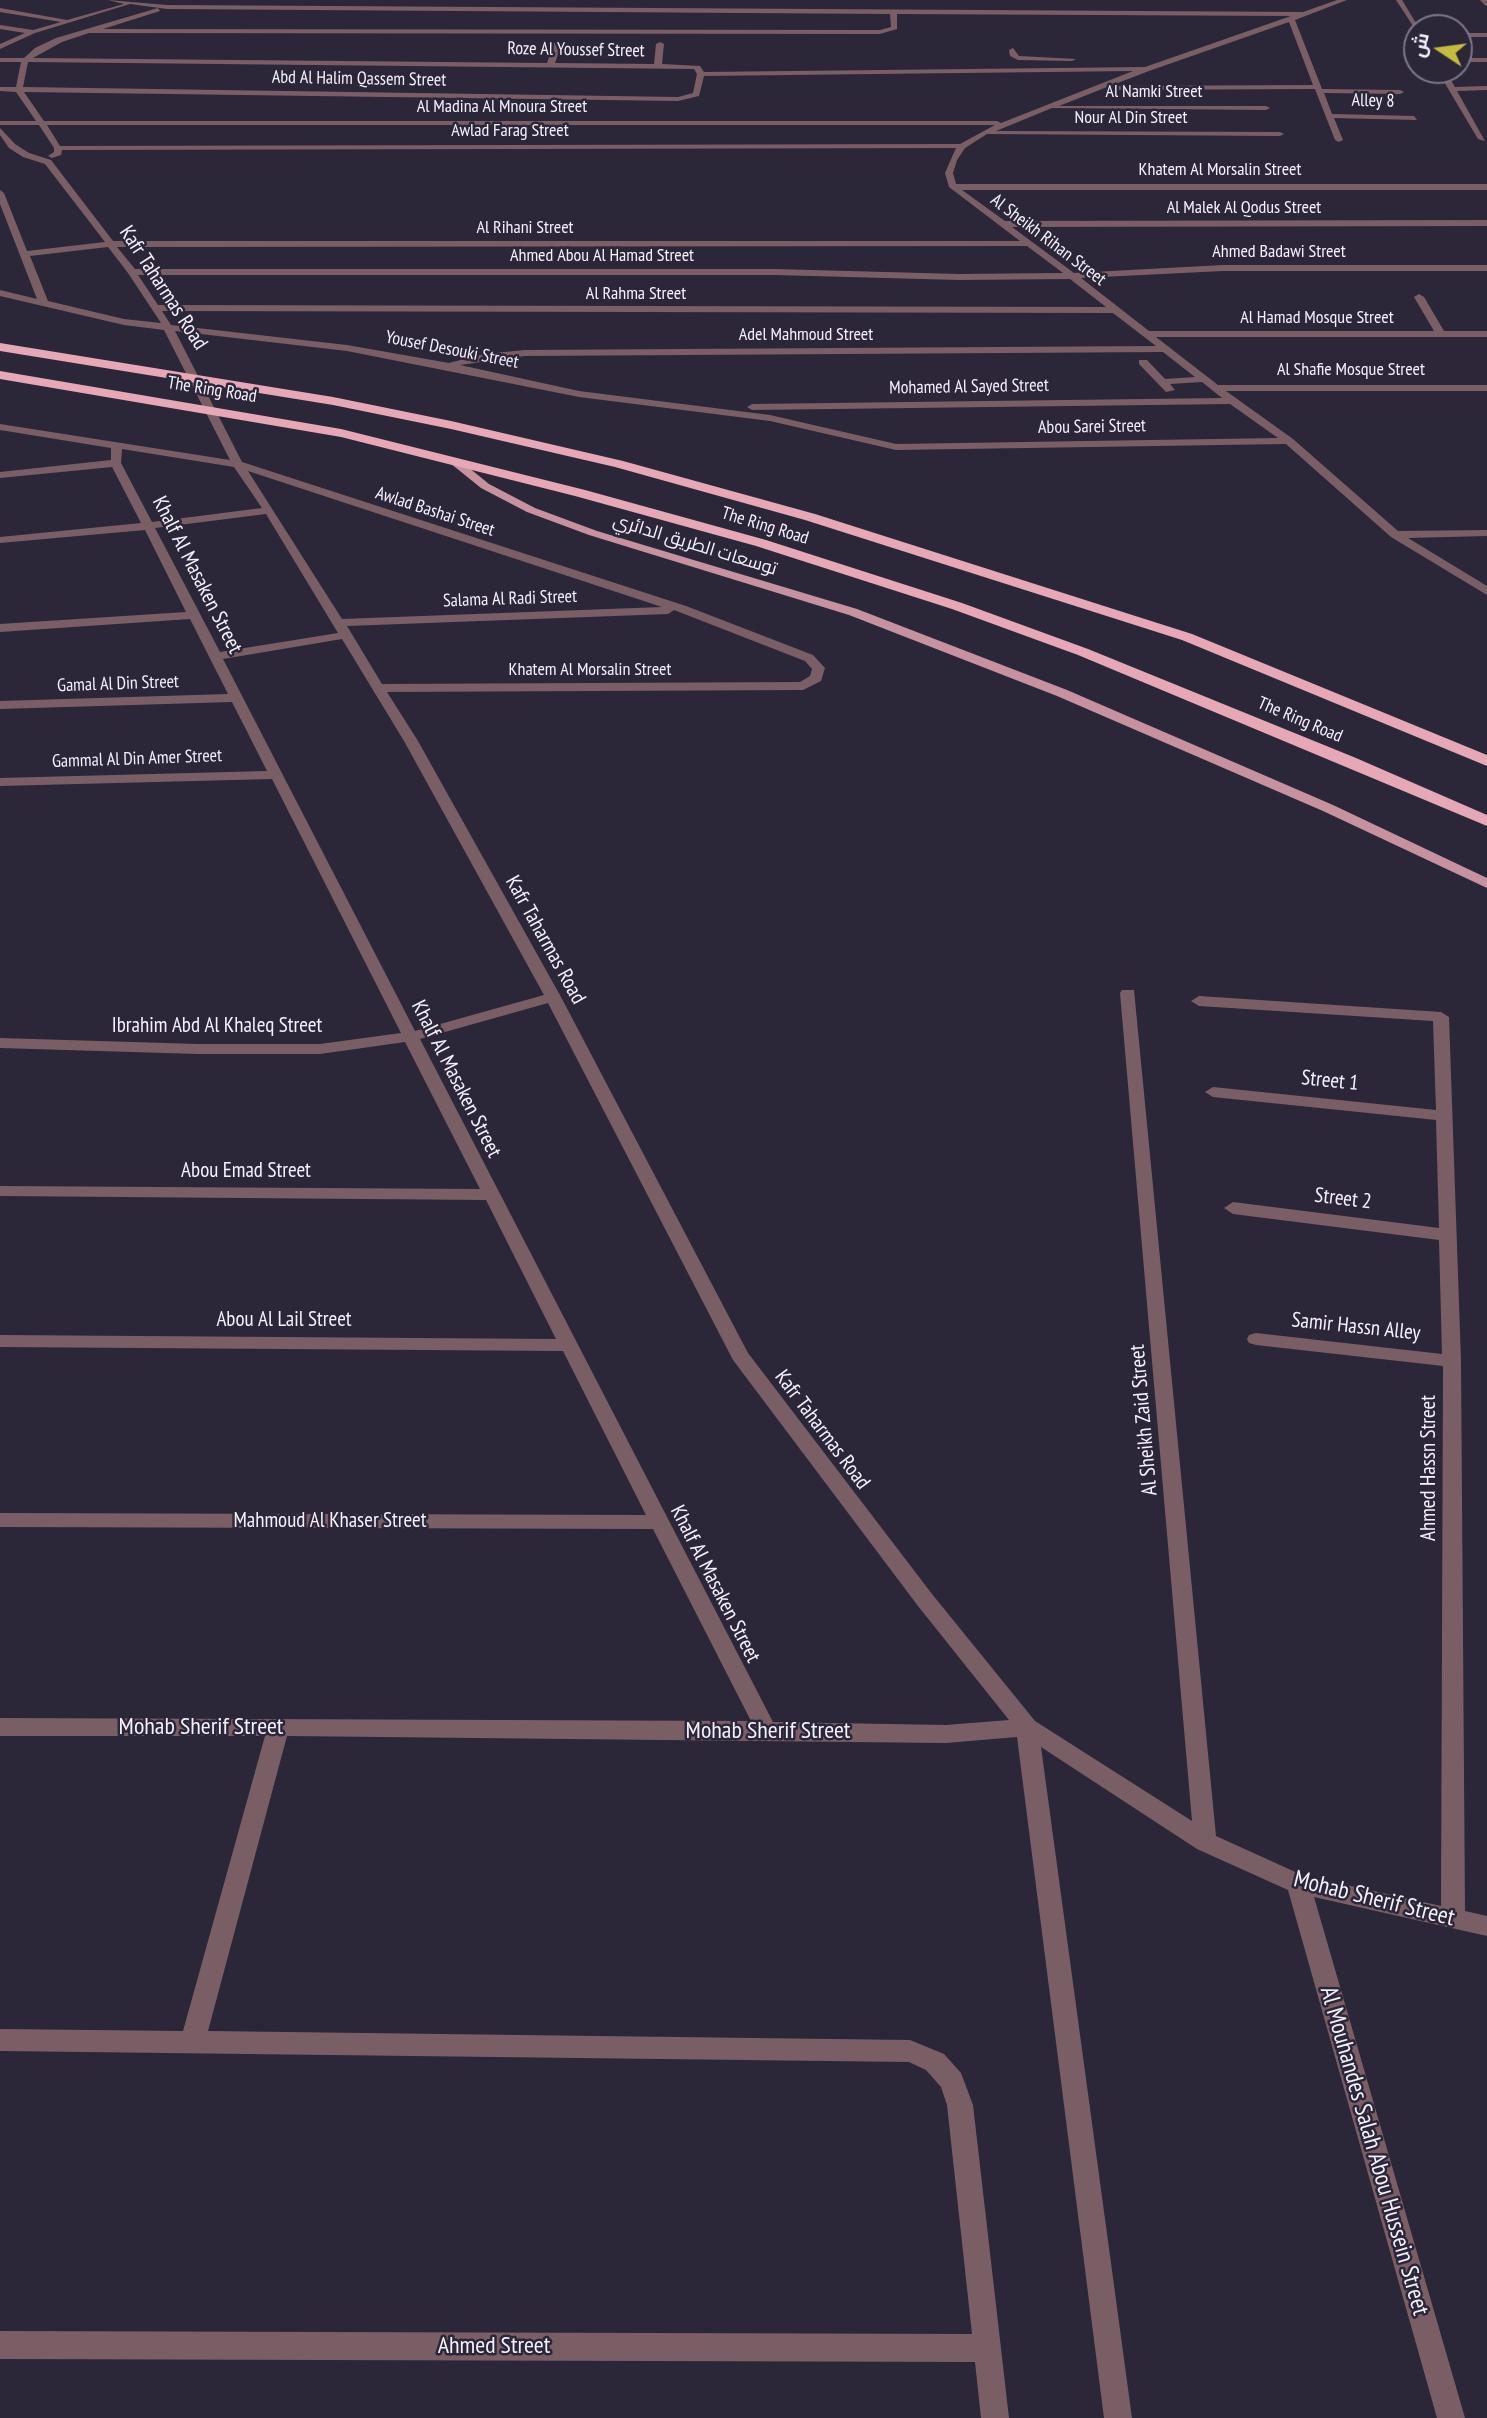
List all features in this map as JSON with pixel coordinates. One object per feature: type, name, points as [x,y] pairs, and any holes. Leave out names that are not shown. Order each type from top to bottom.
[{"type":"highway","name":"The Ring Road","points":[[0,347],[333,401],[618,464],[862,533],[1186,637],[1487,761]]},
{"type":"highway","name":"The Ring Road","points":[[0,375],[281,421],[454,461],[761,543],[957,606],[1170,686],[1487,821]]},
{"type":"highway","points":[[1450,744],[1487,750]]},
{"type":"main road","name":"توسعات الطريق الدائري","points":[[454,461],[505,497],[560,522],[840,608],[937,645],[1192,747],[1487,884]]},
{"type":"street","points":[[111,0],[167,7],[893,12],[1224,10],[1304,14]]},
{"type":"street","points":[[0,47],[67,20],[148,0]]},
{"type":"street","points":[[19,90],[24,61],[38,50],[83,31],[195,0]]},
{"type":"street","points":[[704,11],[706,0]]},
{"type":"street","points":[[953,187],[950,173],[953,160],[962,146],[983,133],[1043,107],[1146,69],[1344,0]]},
{"type":"street","points":[[1483,0],[1487,4]]},
{"type":"street","points":[[0,10],[67,20]]},
{"type":"street","points":[[83,31],[880,32],[895,28],[893,12]]},
{"type":"street","points":[[1291,19],[1339,140]]},
{"type":"street","points":[[0,27],[33,32]]},
{"type":"street","points":[[550,66],[558,43]]},
{"type":"street","points":[[658,66],[660,44]]},
{"type":"street","points":[[1013,50],[1014,56],[1018,58],[1087,59]]},
{"type":"street","points":[[346,64],[353,53]]},
{"type":"street","name":"Roze Al Youssef Street","points":[[0,60],[658,66],[700,68],[701,74],[1146,69]]},
{"type":"street","points":[[1127,60],[1173,60]]},
{"type":"street","name":"Abd Al Halim Qassem Street","points":[[0,89],[678,99],[696,94],[701,74]]},
{"type":"street","points":[[1449,84],[1473,116],[1482,139]]},
{"type":"street","points":[[1099,88],[1400,92]]},
{"type":"street","points":[[1452,89],[1487,88]]},
{"type":"street","name":"Kafr Taharmas Road","points":[[19,90],[41,123],[54,154],[168,327],[237,464],[269,510],[418,753],[553,997],[740,1356],[925,1600],[1027,1727]]},
{"type":"street","name":"Al Namki Street","points":[[1043,107],[1266,108]]},
{"type":"street","name":"Alley 8","points":[[1330,116],[1414,118]]},
{"type":"street","name":"Al Madina Al Mnoura Street","points":[[0,123],[1005,123]]},
{"type":"street","points":[[0,130],[12,146],[26,155],[54,154]]},
{"type":"street","name":"Nour Al Din Street","points":[[983,133],[1280,134]]},
{"type":"street","name":"Awlad Farag Street","points":[[54,154],[962,146]]},
{"type":"street","points":[[13,156],[54,154]]},
{"type":"street","name":"Khatem Al Morsalin Street","points":[[953,187],[1487,187]]},
{"type":"street","name":"Al Sheikh Rihan Street","points":[[953,187],[1232,401],[1289,441],[1395,535],[1487,591]]},
{"type":"street","points":[[0,193],[44,304]]},
{"type":"street","name":"Al Malek Al Qodus Street","points":[[1001,224],[1487,223]]},
{"type":"street","name":"Al Rihani Street","points":[[25,254],[112,244],[1026,244]]},
{"type":"street","name":"Ahmed Badawi Street","points":[[1072,276],[1223,268],[1487,268]]},
{"type":"street","name":"Ahmed Abou Al Hamad Street","points":[[132,272],[775,272],[959,277],[1072,276]]},
{"type":"street","name":"Yousef Desouki Street","points":[[0,293],[106,318],[347,348],[579,394],[706,408],[803,424],[896,447]]},
{"type":"street","points":[[1419,297],[1441,334]]},
{"type":"street","name":"Al Rahma Street","points":[[156,308],[1115,310]]},
{"type":"street","name":"Al Hamad Mosque Street","points":[[1146,334],[1487,334]]},
{"type":"street","name":"Adel Mahmoud Street","points":[[448,366],[484,357],[525,353],[1166,349]]},
{"type":"street","points":[[1143,362],[1166,386],[1204,379]]},
{"type":"street","name":"Al Shafie Mosque Street","points":[[1215,387],[1487,388]]},
{"type":"street","name":"Mohamed Al Sayed Street","points":[[706,408],[1232,401]]},
{"type":"street","name":"Awlad Bashai Street","points":[[0,427],[237,464],[402,520],[682,609],[809,658],[816,662],[819,673],[811,683],[803,687]]},
{"type":"street","name":"Abou Sarei Street","points":[[896,447],[1289,441]]},
{"type":"street","points":[[0,475],[116,463],[117,445]]},
{"type":"street","name":"Khalf Al Masaken Street","points":[[116,463],[767,1731]]},
{"type":"street","points":[[0,540],[148,526],[269,510]]},
{"type":"street","points":[[1395,535],[1487,533]]},
{"type":"street","name":"Salama Al Radi Street","points":[[215,657],[342,629],[682,609]]},
{"type":"street","points":[[0,628],[194,615]]},
{"type":"street","name":"Khatem Al Morsalin Street","points":[[378,688],[803,687]]},
{"type":"street","name":"Gamal Al Din Street","points":[[0,705],[236,698]]},
{"type":"street","name":"Gammal Al Din Amer Street","points":[[0,782],[276,775]]},
{"type":"street","name":"Al Sheikh Zaid Street","points":[[1128,993],[1205,1842]]},
{"type":"street","name":"Ibrahim Abd Al Khaleq Street","points":[[0,1043],[320,1049],[410,1037],[553,997]]},
{"type":"street","name":"Ahmed Hassn Street","points":[[1199,1001],[1441,1017],[1452,1361],[1453,1919]]},
{"type":"street","name":"Street 1","points":[[1213,1092],[1443,1116]]},
{"type":"street","name":"Abou Emad Street","points":[[0,1191],[492,1195]]},
{"type":"street","name":"Street 2","points":[[1233,1208],[1447,1235]]},
{"type":"street","name":"Samir Hassn Alley","points":[[1256,1339],[1452,1361]]},
{"type":"street","name":"Abou Al Lail Street","points":[[0,1341],[569,1345]]},
{"type":"street","name":"Mahmoud Al Khaser Street","points":[[0,1520],[659,1522]]},
{"type":"street","name":"Mohab Sherif Street","points":[[0,1727],[946,1734],[1027,1727],[1205,1842],[1298,1884],[1487,1926]]},
{"type":"street","points":[[192,2044],[278,1727]]},
{"type":"street","points":[[1027,1727],[1118,2418]]},
{"type":"street","name":"Al Mouhandes Salah Abou Hussein Street","points":[[1298,1884],[1451,2418]]},
{"type":"street","points":[[0,2040],[910,2051],[934,2062],[952,2081],[960,2105],[995,2418]]},
{"type":"street","name":"Ahmed Street","points":[[0,2345],[987,2348]]}]
